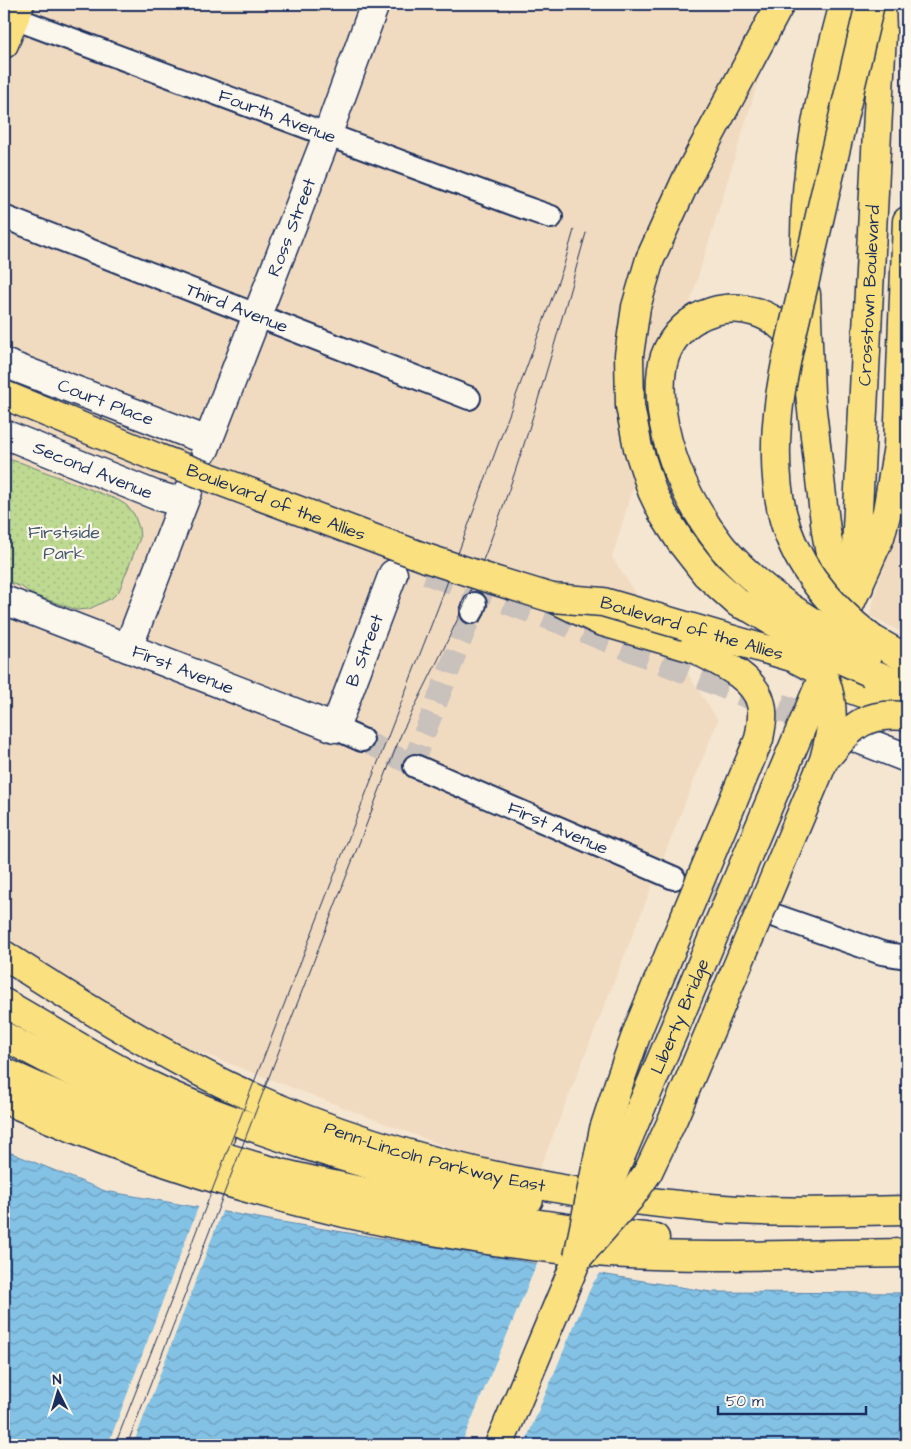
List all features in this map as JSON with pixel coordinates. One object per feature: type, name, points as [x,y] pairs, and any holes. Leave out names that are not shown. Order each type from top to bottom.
[{"type":"main road","name":"Ross Street","points":[[206,445],[328,133],[375,4]]},
{"type":"main road","points":[[780,4],[687,178],[650,259],[636,307],[629,355],[630,406],[638,448],[652,491],[663,514],[681,542],[706,574],[738,603],[752,609],[818,649],[907,658]]},
{"type":"main road","points":[[842,622],[826,531],[810,393],[805,248],[806,200],[812,143],[827,65],[844,4]]},
{"type":"main road","points":[[870,4],[790,348],[779,409],[776,454],[782,511],[788,533],[800,559],[828,600],[851,623],[872,655],[907,688]]},
{"type":"main road","name":"Crosstown Boulevard","points":[[859,587],[856,549],[882,32],[881,4]]},
{"type":"main road","points":[[4,44],[13,12]]},
{"type":"main road","name":"Liberty Bridge","points":[[499,1445],[822,683],[842,622],[880,537],[887,512],[898,446],[907,221]]},
{"type":"main road","points":[[810,393],[798,347],[790,334],[763,315],[745,309],[716,310],[690,323],[678,335],[666,354],[663,363],[660,398],[667,439],[679,476],[698,514],[722,547],[737,565],[773,597],[820,628],[872,655],[907,666]]},
{"type":"main road","name":"Court Place","points":[[4,363],[206,445]]},
{"type":"main road","name":"Boulevard of the Allies","points":[[4,395],[158,458],[426,558],[552,598],[600,621],[693,648],[734,656],[907,710]]},
{"type":"main road","name":"Second Avenue","points":[[4,434],[155,495],[186,497],[128,648]]},
{"type":"main road","name":"B Street","points":[[335,728],[393,574]]},
{"type":"main road","name":"Boulevard of the Allies","points":[[552,598],[603,602],[792,657],[816,669],[822,683]]},
{"type":"main road","name":"First Avenue","points":[[4,600],[335,728]]},
{"type":"main road","points":[[578,1257],[604,1129],[622,1074],[639,1027],[759,739],[762,715],[761,705],[754,690],[741,676],[693,648]]},
{"type":"main road","points":[[578,1257],[630,1198],[652,1163],[673,1119],[824,760],[833,720],[832,700],[822,683]]},
{"type":"main road","points":[[824,760],[847,734],[861,722],[883,715],[907,716]]},
{"type":"main road","points":[[851,736],[907,758]]},
{"type":"main road","name":"Penn-Lincoln Parkway East","points":[[4,955],[104,1018],[166,1054],[229,1086],[294,1114],[429,1159],[500,1176],[615,1197],[712,1209],[783,1211],[907,1210]]},
{"type":"main road","points":[[4,1003],[119,1070],[180,1099],[350,1160],[452,1186],[528,1199],[600,1205],[712,1209]]},
{"type":"main road","points":[[4,1036],[91,1081],[156,1112],[205,1132],[300,1166],[418,1203]]},
{"type":"main road","points":[[4,1072],[83,1107],[202,1150],[259,1168],[308,1180],[480,1215],[597,1232],[859,1253]]},
{"type":"main road","points":[[4,1099],[52,1121],[187,1170],[272,1196],[394,1224],[527,1246],[608,1253],[680,1256],[907,1253]]},
{"type":"street","name":"Fourth Avenue","points":[[13,12],[551,217]]},
{"type":"street","name":"Third Avenue","points":[[4,217],[469,398]]},
{"type":"street","name":"First Avenue","points":[[335,728],[362,740]]},
{"type":"street","name":"First Avenue","points":[[415,766],[674,878]]},
{"type":"street","points":[[773,915],[875,951],[906,957]]},
{"type":"shaded area","points":[[4,4],[782,4],[612,557],[718,720],[535,1181],[139,1029],[4,940]]},
{"type":"shaded area","points":[[907,446],[907,635],[870,616],[886,552]]},
{"type":"green space","name":"Firstside Park","points":[[4,458],[22,463],[118,500],[126,505],[134,514],[140,538],[119,591],[112,598],[89,609],[77,610],[31,594],[22,587],[4,581]]},
{"type":"water","points":[[4,1150],[105,1191],[275,1221],[711,1292],[907,1293],[907,1445],[4,1445]]},
{"type":"pier","points":[[199,1205],[223,1209],[133,1445],[108,1445]]},
{"type":"pier","points":[[538,1261],[602,1271],[593,1283],[582,1307],[524,1445],[461,1445]]},
{"type":"tunnel","points":[[427,571],[577,626],[827,726]]},
{"type":"tunnel","points":[[412,765],[472,612]]},
{"type":"tunnel","points":[[362,740],[415,766]]},
{"type":"tunnel","points":[[682,881],[773,915]]},
{"type":"tram line","points":[[115,1445],[439,605],[563,268],[574,230]]},
{"type":"tram line","points":[[127,1445],[402,732],[436,665],[478,573],[502,511],[528,432],[586,233]]}]
